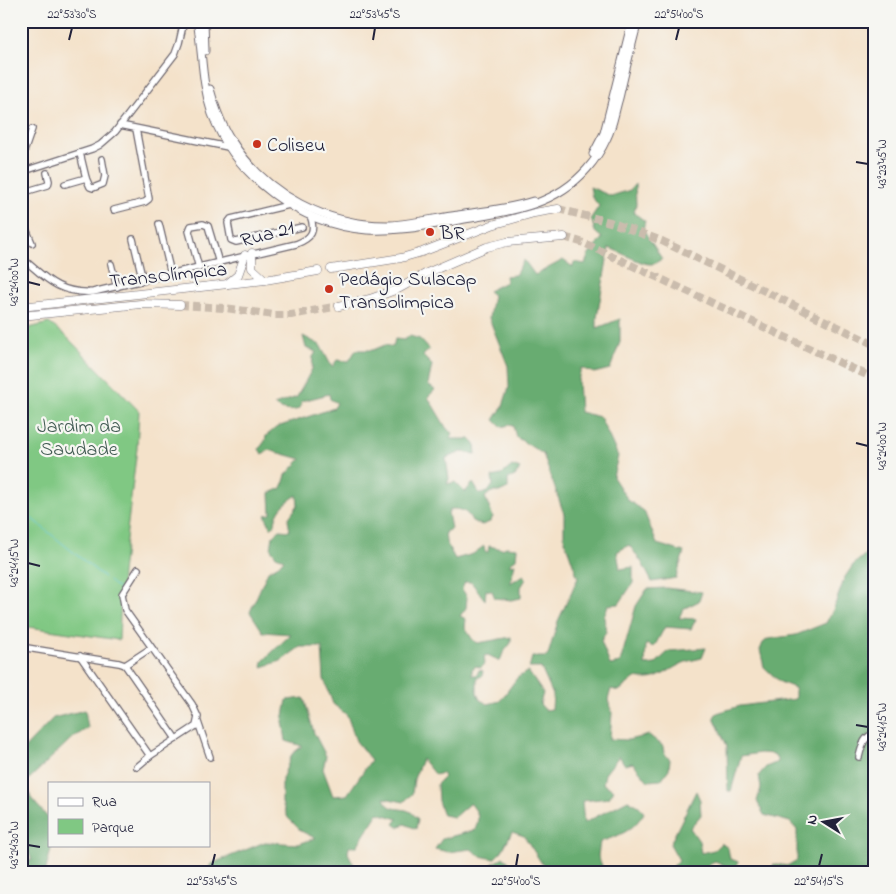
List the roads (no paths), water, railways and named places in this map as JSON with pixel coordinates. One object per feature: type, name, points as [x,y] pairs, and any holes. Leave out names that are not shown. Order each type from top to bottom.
[{"type":"highway","points":[[331,269],[383,261],[422,252],[492,225],[534,213],[558,209]]},
{"type":"highway","points":[[339,306],[370,299],[398,289],[487,247],[507,242],[564,237]]},
{"type":"highway","points":[[249,254],[252,268],[265,280]]},
{"type":"highway","points":[[227,284],[238,275],[249,254]]},
{"type":"highway","name":"TransOlímpica","points":[[21,307],[265,280],[318,271]]},
{"type":"highway","name":"TransOlímpica","points":[[21,316],[141,304],[180,305]]},
{"type":"main road","points":[[197,21],[204,87],[212,113],[228,147],[264,188],[289,205],[339,225],[367,227],[415,227],[501,213],[529,207],[559,194],[586,170],[608,137],[638,21]]},
{"type":"main road","points":[[204,21],[205,54],[209,85],[221,120],[231,140],[243,157],[268,184],[300,204],[335,218],[367,227],[391,225],[529,202],[545,196],[568,182],[584,167],[604,132],[632,21]]},
{"type":"street","points":[[32,129],[24,152],[22,171],[80,153],[100,144],[115,132],[175,54],[184,21]]},
{"type":"street","points":[[120,125],[228,147]]},
{"type":"street","points":[[114,210],[145,202],[149,199],[136,129]]},
{"type":"street","points":[[80,153],[86,178],[90,187],[93,188],[103,184],[105,176],[102,159]]},
{"type":"street","points":[[21,193],[48,185],[47,173]]},
{"type":"street","points":[[65,184],[86,178]]},
{"type":"street","points":[[289,205],[232,219],[228,224],[231,240],[236,242],[302,227]]},
{"type":"street","name":"Rua 21","points":[[21,257],[41,275],[56,285],[83,293],[93,292],[296,244],[310,237],[313,227],[310,215]]},
{"type":"street","points":[[21,218],[32,243]]},
{"type":"street","points":[[159,224],[172,274]]},
{"type":"street","points":[[199,268],[189,231],[192,226],[203,224],[208,226],[219,263]]},
{"type":"street","points":[[133,239],[143,281]]},
{"type":"street","points":[[111,264],[117,287]]},
{"type":"street","points":[[138,569],[122,594],[125,610],[192,704],[198,717],[210,757]]},
{"type":"street","points":[[21,647],[125,665],[176,739]]},
{"type":"street","points":[[125,665],[151,648]]},
{"type":"street","points":[[80,656],[150,756]]},
{"type":"street","points":[[137,767],[150,756],[194,728],[198,722]]},
{"type":"street","points":[[859,757],[867,736],[875,733]]},
{"type":"waterway","points":[[21,510],[104,577]]},
{"type":"waterway","points":[[109,581],[121,591]]},
{"type":"tunnel","points":[[558,209],[610,222],[662,241],[875,345]]},
{"type":"tunnel","points":[[564,237],[584,243],[875,379]]},
{"type":"tunnel","points":[[180,305],[225,308],[274,315],[291,315],[339,306]]},
{"type":"place","name":"Coliseu","points":[[257,144]]},
{"type":"place","name":"BR","points":[[430,232]]},
{"type":"place","name":"Pedágio Sulacap Transolimpica","points":[[329,289]]},
{"type":"park label","name":"Jardim da Saudade","points":[[79,436]]}]
